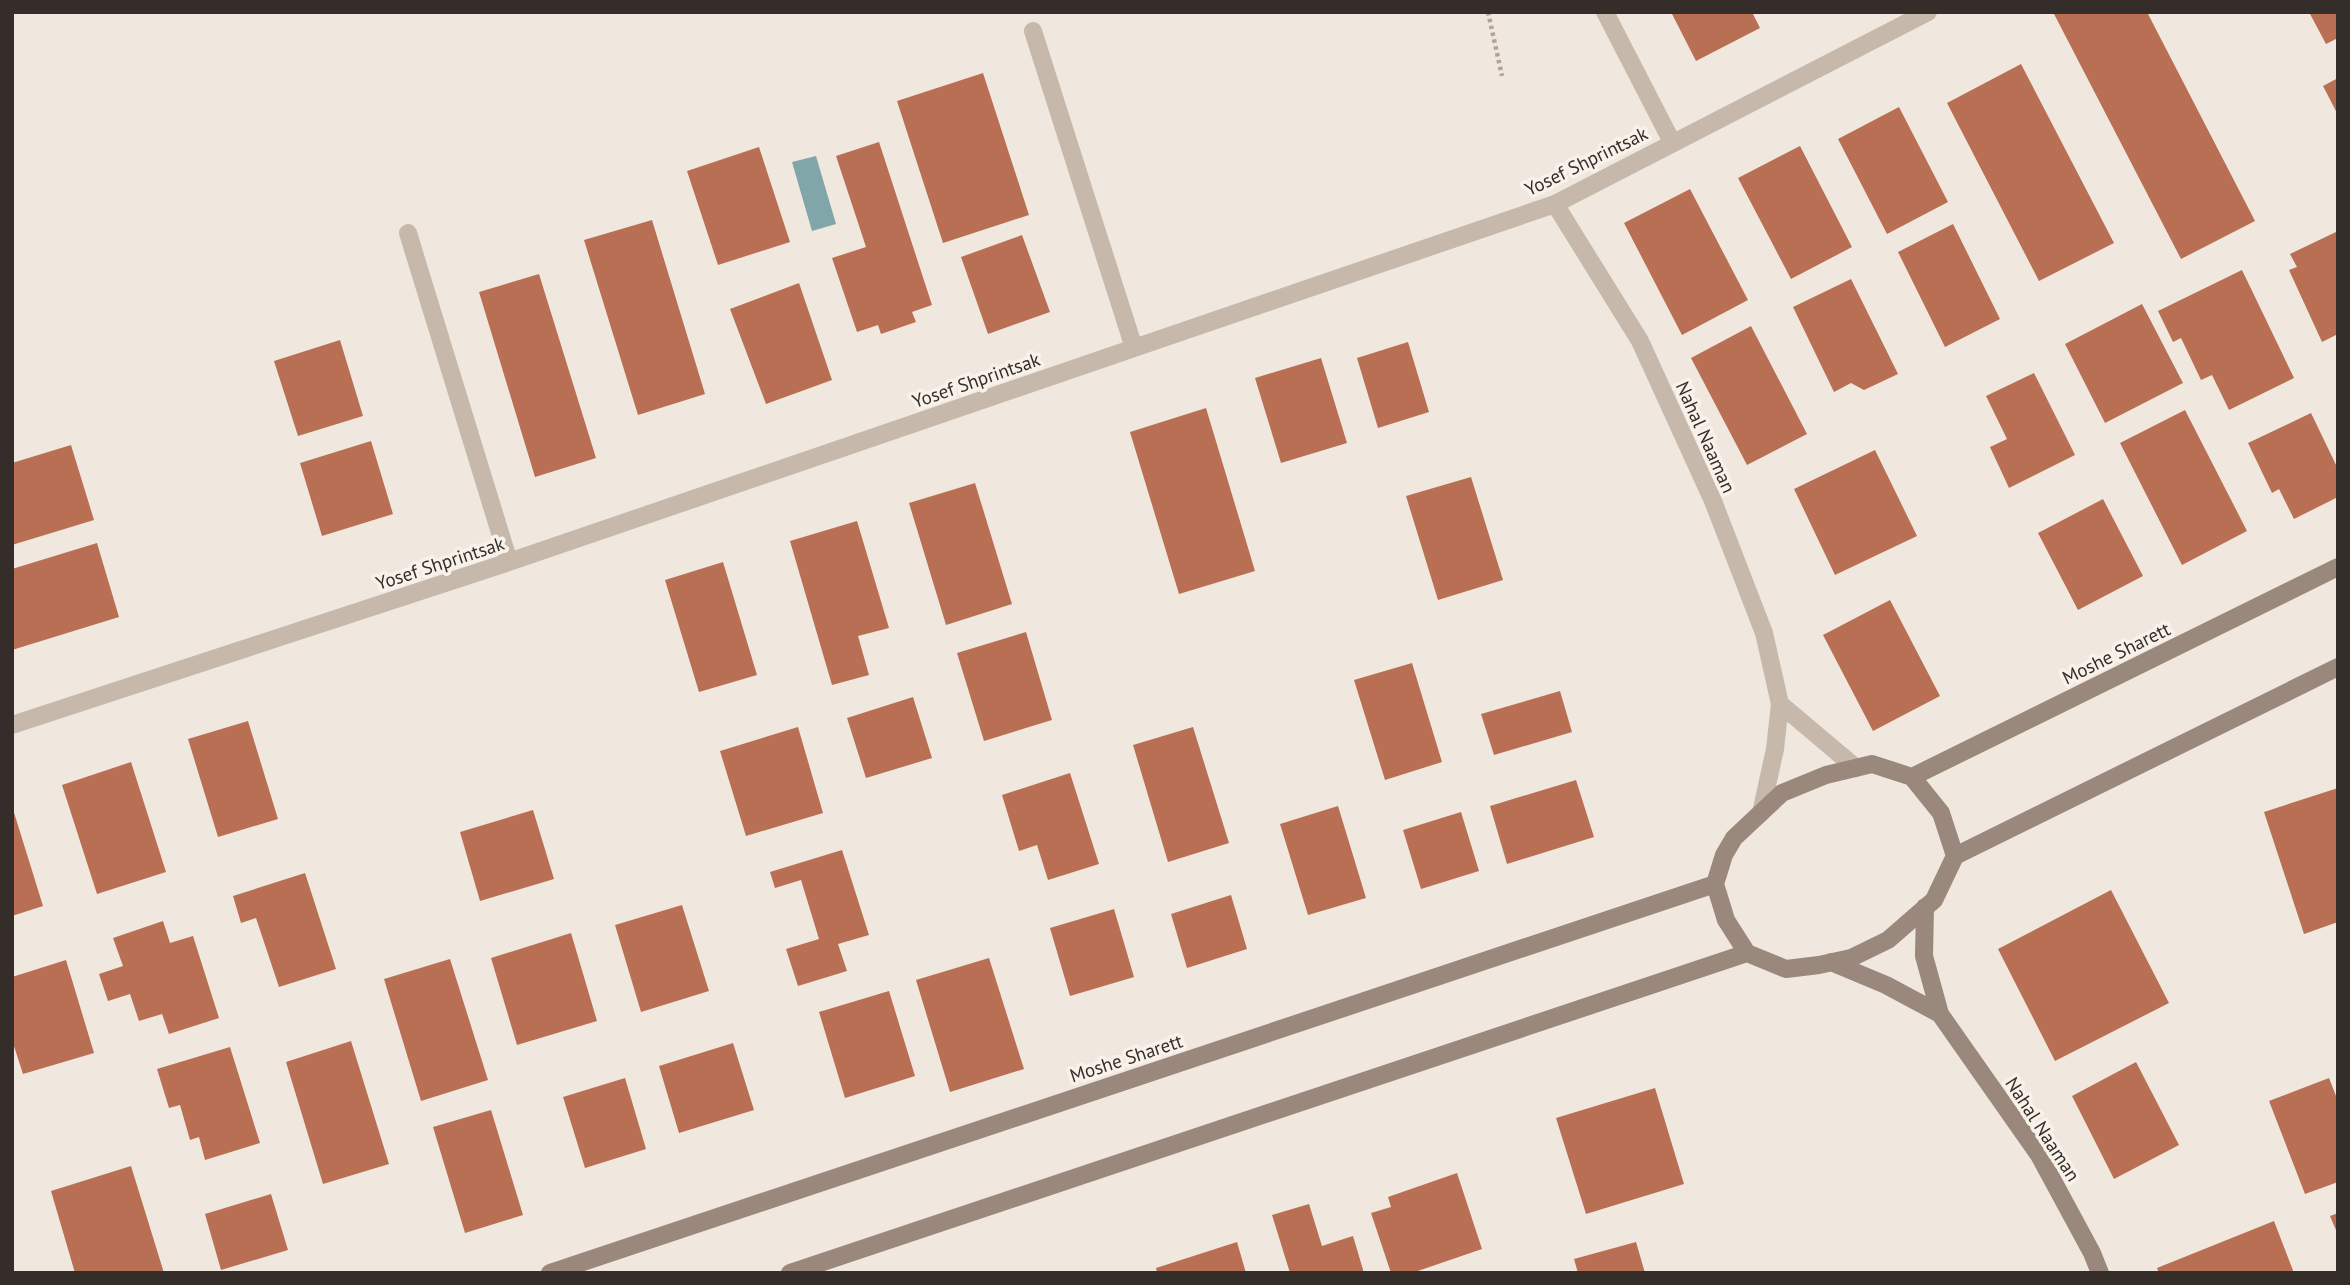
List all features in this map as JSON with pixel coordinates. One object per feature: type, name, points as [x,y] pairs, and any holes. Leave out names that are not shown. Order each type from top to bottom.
[{"type":"street","points":[[1605,12],[1672,142]]},
{"type":"street","name":"Yosef Shprintsak","points":[[12,725],[509,562],[1555,204],[1928,12]]},
{"type":"street","points":[[1033,31],[1134,348]]},
{"type":"street","name":"Nahal Naaman","points":[[1555,204],[1640,341],[1713,501],[1764,633],[1780,704],[1761,813]]},
{"type":"street","points":[[408,233],[509,562]]},
{"type":"street","name":"Moshe Sharett","points":[[1912,777],[2338,567]]},
{"type":"street","points":[[1955,856],[1941,813],[1912,777],[1872,764],[1826,775],[1782,793],[1734,838],[1724,855],[1715,884],[1726,920],[1747,953],[1786,969],[1851,958],[1888,940],[1934,900],[1955,856],[2338,667]]},
{"type":"street","points":[[1780,704],[1856,768]]},
{"type":"street","name":"Moshe Sharett","points":[[550,1273],[1715,884]]},
{"type":"street","name":"Nahal Naaman","points":[[1925,907],[1924,956],[1940,1014],[2039,1155],[2100,1273]]},
{"type":"street","points":[[790,1273],[1747,953]]},
{"type":"street","name":"Nahal Naaman","points":[[1831,962],[1886,985],[1940,1014]]},
{"type":"path","points":[[1488,12],[1502,76]]},
{"type":"water","points":[[816,156],[836,224],[812,231],[792,162]]},
{"type":"building","points":[[1671,12],[1752,12],[1760,28],[1696,61]]},
{"type":"building","points":[[2053,12],[2147,12],[2255,221],[2181,259]]},
{"type":"building","points":[[2309,12],[2338,12],[2338,38],[2326,44]]},
{"type":"building","points":[[2021,64],[2114,243],[2039,281],[1947,103]]},
{"type":"building","points":[[983,73],[1029,215],[943,243],[897,101]]},
{"type":"building","points":[[2338,78],[2338,115],[2323,86]]},
{"type":"building","points":[[1899,107],[1948,202],[1887,234],[1838,139]]},
{"type":"building","points":[[879,142],[932,305],[912,312],[916,322],[881,334],[878,325],[857,332],[832,258],[866,247],[836,156]]},
{"type":"building","points":[[1800,146],[1852,247],[1791,279],[1738,178]]},
{"type":"building","points":[[759,147],[790,242],[718,265],[687,171]]},
{"type":"building","points":[[1690,189],[1748,300],[1682,335],[1624,223]]},
{"type":"building","points":[[652,220],[705,394],[638,415],[584,240]]},
{"type":"building","points":[[1953,224],[2000,319],[1945,347],[1898,252]]},
{"type":"building","points":[[2338,231],[2338,334],[2322,342],[2289,270],[2297,267],[2290,254]]},
{"type":"building","points":[[1022,235],[1050,312],[988,334],[961,257]]},
{"type":"building","points":[[2242,270],[2294,378],[2229,410],[2212,375],[2201,380],[2181,338],[2173,342],[2158,311]]},
{"type":"building","points":[[539,274],[596,458],[535,477],[479,292]]},
{"type":"building","points":[[1851,279],[1898,374],[1864,390],[1851,383],[1834,392],[1793,307]]},
{"type":"building","points":[[799,283],[832,380],[766,404],[730,309]]},
{"type":"building","points":[[2142,304],[2183,383],[2105,423],[2065,344]]},
{"type":"building","points":[[1751,326],[1807,434],[1747,465],[1691,358]]},
{"type":"building","points":[[340,340],[363,416],[298,436],[274,361]]},
{"type":"building","points":[[1408,342],[1429,412],[1378,428],[1357,358]]},
{"type":"building","points":[[1321,358],[1347,443],[1281,463],[1255,378]]},
{"type":"building","points":[[2034,373],[2075,455],[2009,488],[1990,447],[2007,439],[1986,396]]},
{"type":"building","points":[[1206,408],[1255,571],[1179,594],[1130,432]]},
{"type":"building","points":[[2185,410],[2247,531],[2182,565],[2120,443]]},
{"type":"building","points":[[2311,413],[2338,469],[2338,497],[2294,519],[2279,489],[2272,493],[2248,443]]},
{"type":"building","points":[[371,441],[393,514],[322,536],[300,463]]},
{"type":"building","points":[[71,445],[94,520],[12,545],[12,463]]},
{"type":"building","points":[[1875,450],[1917,536],[1835,575],[1794,489]]},
{"type":"building","points":[[1471,477],[1503,580],[1438,600],[1406,496]]},
{"type":"building","points":[[975,483],[1012,604],[946,625],[909,503]]},
{"type":"building","points":[[2103,499],[2143,576],[2078,610],[2038,533]]},
{"type":"building","points":[[857,521],[889,628],[858,636],[869,675],[832,685],[790,541]]},
{"type":"building","points":[[97,543],[119,617],[12,650],[12,569]]},
{"type":"building","points":[[723,562],[757,675],[699,692],[665,580]]},
{"type":"building","points":[[1890,600],[1940,696],[1873,731],[1823,635]]},
{"type":"building","points":[[1026,632],[1052,720],[984,741],[957,653]]},
{"type":"building","points":[[1412,663],[1442,762],[1385,780],[1354,680]]},
{"type":"building","points":[[1560,691],[1572,732],[1494,755],[1481,714]]},
{"type":"building","points":[[913,697],[932,758],[866,778],[847,718]]},
{"type":"building","points":[[248,721],[278,819],[218,837],[188,739]]},
{"type":"building","points":[[798,727],[823,813],[746,836],[720,751]]},
{"type":"building","points":[[1193,727],[1229,843],[1168,862],[1133,745]]},
{"type":"building","points":[[131,762],[166,872],[97,894],[62,785]]},
{"type":"building","points":[[1070,773],[1099,864],[1048,880],[1037,845],[1019,851],[1002,795]]},
{"type":"building","points":[[1576,780],[1594,837],[1507,864],[1490,806]]},
{"type":"building","points":[[2338,788],[2338,922],[2304,934],[2264,812]]},
{"type":"building","points":[[12,806],[43,906],[12,916]]},
{"type":"building","points":[[1338,806],[1366,898],[1308,915],[1280,824]]},
{"type":"building","points":[[533,810],[554,879],[480,901],[460,832]]},
{"type":"building","points":[[1461,812],[1479,871],[1421,889],[1403,830]]},
{"type":"building","points":[[842,850],[869,935],[838,944],[847,971],[798,986],[786,949],[819,939],[801,880],[775,888],[770,872]]},
{"type":"building","points":[[305,873],[336,969],[279,987],[256,918],[241,923],[233,896]]},
{"type":"building","points":[[2111,890],[2169,1003],[2055,1061],[1998,949]]},
{"type":"building","points":[[1231,895],[1247,949],[1187,968],[1171,914]]},
{"type":"building","points":[[682,905],[709,991],[641,1012],[615,925]]},
{"type":"building","points":[[1114,909],[1134,977],[1070,996],[1050,928]]},
{"type":"building","points":[[163,921],[170,943],[193,936],[219,1018],[169,1034],[162,1014],[139,1021],[130,994],[108,1001],[99,974],[123,966],[113,938]]},
{"type":"building","points":[[571,933],[597,1021],[517,1045],[491,958]]},
{"type":"building","points":[[989,958],[1024,1069],[950,1092],[916,980]]},
{"type":"building","points":[[450,959],[488,1080],[421,1101],[384,979]]},
{"type":"building","points":[[66,960],[94,1053],[23,1074],[12,1040],[12,977]]},
{"type":"building","points":[[889,991],[915,1076],[845,1098],[819,1012]]},
{"type":"building","points":[[351,1041],[389,1164],[323,1184],[286,1062]]},
{"type":"building","points":[[733,1043],[754,1110],[679,1133],[659,1066]]},
{"type":"building","points":[[230,1047],[260,1143],[205,1160],[199,1137],[190,1140],[180,1105],[169,1108],[157,1069]]},
{"type":"building","points":[[2136,1062],[2179,1145],[2114,1179],[2072,1096]]},
{"type":"building","points":[[625,1078],[646,1149],[585,1168],[563,1097]]},
{"type":"building","points":[[2329,1078],[2338,1101],[2338,1182],[2305,1194],[2269,1101]]},
{"type":"building","points":[[1655,1088],[1684,1184],[1586,1214],[1556,1118]]},
{"type":"building","points":[[491,1110],[523,1215],[465,1233],[433,1127]]},
{"type":"building","points":[[131,1166],[164,1273],[75,1273],[51,1191]]},
{"type":"building","points":[[1457,1173],[1482,1249],[1412,1273],[1391,1273],[1371,1213],[1391,1207],[1388,1197]]},
{"type":"building","points":[[271,1194],[288,1250],[221,1270],[205,1214]]},
{"type":"building","points":[[1309,1204],[1322,1246],[1353,1236],[1364,1273],[1290,1273],[1272,1215]]},
{"type":"building","points":[[2338,1213],[2338,1235],[2330,1216]]},
{"type":"building","points":[[2274,1221],[2294,1273],[2159,1273],[2157,1268]]},
{"type":"building","points":[[1237,1242],[1246,1273],[1157,1273],[1156,1268]]},
{"type":"building","points":[[1636,1242],[1645,1273],[1578,1273],[1574,1259]]}]
